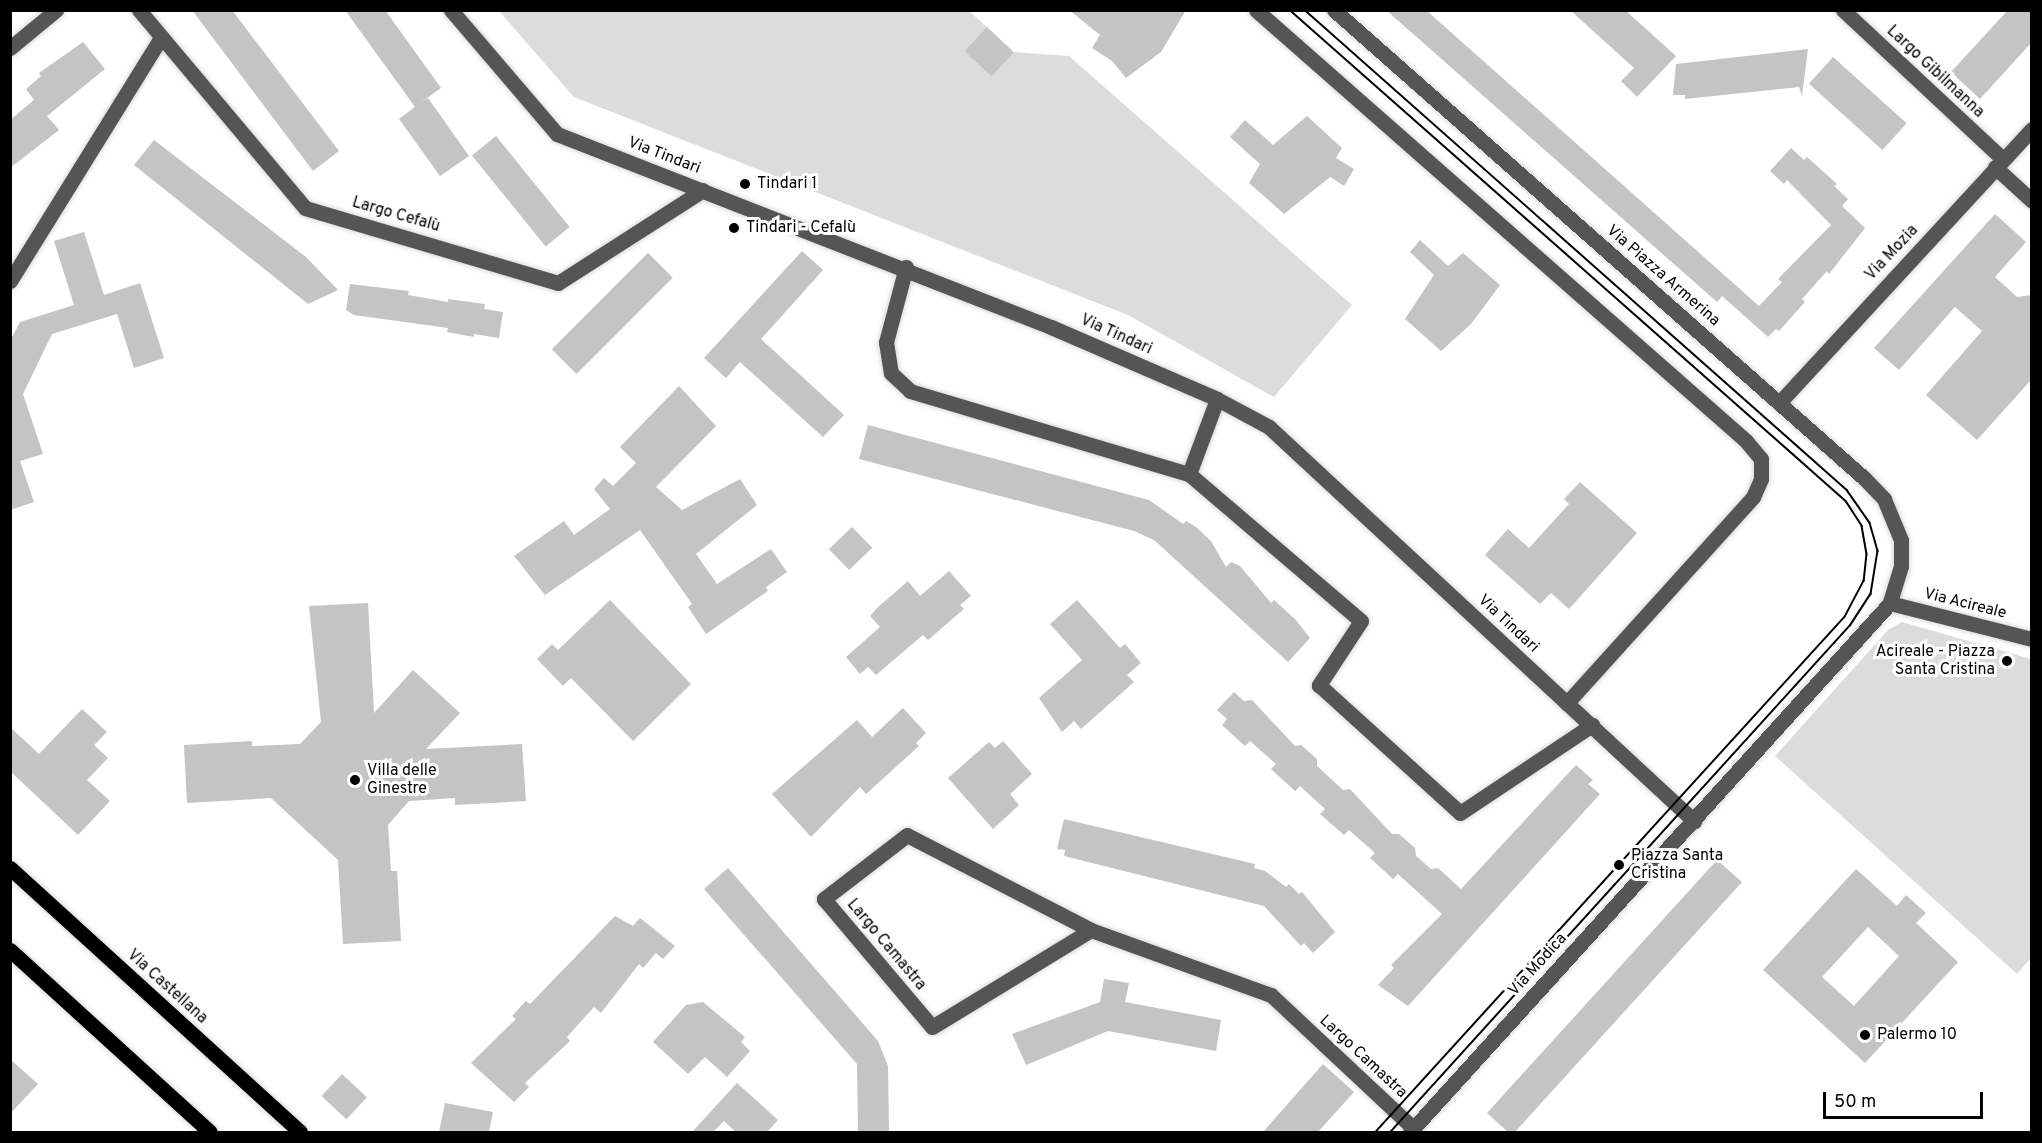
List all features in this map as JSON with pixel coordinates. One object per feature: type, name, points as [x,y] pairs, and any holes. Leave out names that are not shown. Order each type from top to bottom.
[{"type":"main road","name":"Via Castellana","points":[[10,868],[300,1132]]},
{"type":"main road","points":[[10,950],[210,1132]]},
{"type":"street","points":[[10,48],[56,10]]},
{"type":"street","name":"Largo Cefalù","points":[[139,10],[305,208],[558,283],[703,190]]},
{"type":"street","name":"Via Tindari","points":[[451,10],[556,134],[906,267],[1217,399],[1269,427],[1694,821]]},
{"type":"street","points":[[1256,10],[1746,441],[1761,459],[1761,479],[1737,515],[1567,703]]},
{"type":"street","name":"Via Piazza Armerina","points":[[1334,10],[1779,403],[1884,499],[1901,540],[1901,566],[1890,603]]},
{"type":"street","name":"Largo Gibilmanna","points":[[1843,10],[1999,163],[2031,201]]},
{"type":"street","points":[[10,280],[161,37]]},
{"type":"street","name":"Via Mozia","points":[[1779,403],[2031,129]]},
{"type":"street","points":[[906,267],[886,342],[891,373],[910,391],[1189,474],[1361,621],[1319,685],[1460,813],[1592,725]]},
{"type":"street","points":[[1189,474],[1217,399]]},
{"type":"street","points":[[1694,821],[1890,603]]},
{"type":"street","name":"Via Acireale","points":[[1890,603],[2031,639]]},
{"type":"street","name":"Via Modica","points":[[1411,1130],[1694,821]]},
{"type":"street","name":"Largo Camastra","points":[[1091,930],[932,1028],[824,899],[907,835],[1091,930],[1271,995],[1411,1130]]},
{"type":"shaded area","points":[[499,11],[969,11],[987,27],[966,50],[992,75],[1014,52],[1069,56],[1352,305],[1274,397],[1128,315],[574,97]]},
{"type":"shaded area","points":[[1902,622],[2031,659],[2032,957],[2017,974],[1775,756],[1888,630]]},
{"type":"building","points":[[192,10],[232,10],[339,151],[313,171]]},
{"type":"building","points":[[345,10],[385,10],[441,88],[420,103],[428,98],[469,156],[440,176],[399,119],[415,107]]},
{"type":"building","points":[[1069,10],[1186,10],[1161,52],[1126,78],[1112,61],[1092,48],[1100,35]]},
{"type":"building","points":[[1386,10],[1426,10],[1759,306],[1782,282],[1778,279],[1831,225],[1787,180],[1784,184],[1770,171],[1791,148],[1804,160],[1807,157],[1837,184],[1834,186],[1848,199],[1842,206],[1865,228],[1829,274],[1827,271],[1802,299],[1805,302],[1779,331],[1776,329],[1768,337],[1722,296],[1717,302]]},
{"type":"building","points":[[1570,10],[1625,10],[1676,56],[1637,97],[1621,81],[1634,68]]},
{"type":"building","points":[[2008,10],[2031,10],[2031,43],[1980,99],[1951,72]]},
{"type":"building","points":[[987,27],[1014,52],[992,76],[964,51]]},
{"type":"building","points":[[83,42],[105,69],[47,116],[59,130],[10,168],[10,120],[34,100],[26,89],[41,76],[39,73]]},
{"type":"building","points":[[1808,49],[1802,96],[1799,87],[1685,99],[1685,95],[1673,95],[1676,64]]},
{"type":"building","points":[[1833,57],[1907,123],[1882,150],[1809,84]]},
{"type":"building","points":[[1307,116],[1342,148],[1336,158],[1354,169],[1344,186],[1330,177],[1284,214],[1249,183],[1260,164],[1230,137],[1245,120],[1273,145]]},
{"type":"building","points":[[496,136],[570,227],[546,246],[472,156]]},
{"type":"building","points":[[154,140],[306,257],[338,290],[308,304],[134,165]]},
{"type":"building","points":[[1995,214],[2026,242],[1995,277],[2017,297],[2031,295],[2031,380],[1977,440],[1926,395],[1982,331],[1955,307],[1899,370],[1874,348]]},
{"type":"building","points":[[84,232],[104,295],[140,283],[164,358],[134,368],[117,314],[52,334],[23,394],[43,454],[20,461],[34,502],[10,510],[10,341],[20,322],[74,305],[54,241]]},
{"type":"building","points":[[1420,240],[1448,266],[1463,253],[1500,285],[1471,324],[1441,351],[1405,319],[1434,275],[1410,252]]},
{"type":"building","points":[[802,251],[823,270],[761,339],[844,415],[823,437],[740,362],[726,378],[704,358]]},
{"type":"building","points":[[648,253],[673,278],[577,374],[552,349]]},
{"type":"building","points":[[350,284],[409,291],[408,295],[448,302],[448,299],[485,304],[484,309],[503,312],[499,338],[474,334],[474,337],[447,332],[448,328],[354,315],[346,310]]},
{"type":"building","points":[[679,386],[716,426],[656,487],[682,510],[740,479],[757,505],[696,554],[717,584],[771,549],[787,572],[766,587],[768,591],[706,634],[688,607],[692,604],[640,530],[545,595],[514,556],[564,521],[574,535],[610,509],[594,489],[604,478],[613,486],[636,463],[620,447]]},
{"type":"building","points":[[868,425],[1149,500],[1183,524],[1186,521],[1196,527],[1211,541],[1226,567],[1231,562],[1240,566],[1271,603],[1274,600],[1296,620],[1310,638],[1288,662],[1154,540],[1134,531],[859,459]]},
{"type":"building","points":[[1580,482],[1637,533],[1569,609],[1551,593],[1540,604],[1485,555],[1508,529],[1529,548],[1569,504],[1564,499]]},
{"type":"building","points":[[852,527],[872,548],[849,570],[829,549]]},
{"type":"building","points":[[949,571],[971,596],[960,605],[964,609],[928,640],[923,635],[876,675],[868,667],[860,674],[846,657],[880,627],[870,616],[908,581],[920,596]]},
{"type":"building","points":[[610,600],[691,684],[633,741],[571,678],[563,686],[537,659],[552,644],[558,650]]},
{"type":"building","points":[[1077,600],[1120,648],[1125,644],[1141,663],[1127,675],[1134,682],[1081,729],[1074,721],[1062,732],[1039,698],[1082,660],[1050,624]]},
{"type":"building","name":"Villa delle Ginestre","points":[[368,603],[374,713],[413,670],[460,713],[426,749],[522,744],[526,801],[455,805],[455,798],[409,801],[388,825],[391,871],[397,871],[401,941],[343,944],[338,860],[271,798],[187,803],[184,745],[252,741],[252,746],[300,744],[321,722],[309,606]]},
{"type":"building","points":[[1234,692],[1244,701],[1252,700],[1295,746],[1301,745],[1317,759],[1317,766],[1343,790],[1350,789],[1392,834],[1399,834],[1415,848],[1416,856],[1431,869],[1438,868],[1461,889],[1576,765],[1593,780],[1588,784],[1600,794],[1408,1006],[1378,985],[1394,968],[1391,965],[1442,914],[1398,874],[1393,879],[1370,858],[1375,853],[1349,830],[1344,835],[1320,814],[1325,809],[1300,786],[1295,791],[1271,769],[1276,764],[1250,741],[1245,746],[1222,725],[1227,719],[1217,710]]},
{"type":"building","points":[[903,708],[926,733],[916,743],[919,746],[866,794],[860,787],[811,837],[772,794],[857,720],[872,737]]},
{"type":"building","points":[[82,709],[107,732],[94,745],[108,758],[87,780],[110,801],[78,835],[10,771],[10,727],[39,754]]},
{"type":"building","points":[[1003,741],[1032,774],[1010,794],[1019,805],[993,829],[948,778],[989,742],[995,748]]},
{"type":"building","points":[[1064,819],[1255,864],[1254,868],[1265,871],[1286,887],[1289,884],[1299,894],[1302,892],[1335,932],[1313,953],[1304,943],[1301,946],[1264,906],[1064,856],[1065,850],[1057,849]]},
{"type":"building","points":[[1717,860],[1742,882],[1515,1132],[1508,1132],[1487,1113]]},
{"type":"building","points":[[728,868],[878,1041],[888,1066],[889,1132],[858,1132],[857,1064],[704,889]]},
{"type":"building","points":[[1856,869],[1897,906],[1906,895],[1926,913],[1916,923],[1958,962],[1865,1063],[1763,970]],"holes":[[[1868,927],[1899,956],[1854,1006],[1822,977]]]},
{"type":"building","points":[[615,916],[633,926],[640,918],[675,946],[663,959],[656,953],[643,968],[639,964],[601,1013],[594,1007],[567,1037],[570,1041],[525,1083],[529,1087],[514,1102],[471,1063],[516,1019],[512,1016],[526,1001],[530,1004]]},
{"type":"building","points":[[1104,979],[1129,983],[1125,1002],[1221,1020],[1216,1051],[1108,1031],[1026,1065],[1012,1034],[1100,1002]]},
{"type":"building","points":[[703,1002],[745,1037],[741,1042],[750,1051],[727,1077],[705,1057],[688,1074],[653,1042],[686,1005]]},
{"type":"building","points":[[10,1059],[38,1084],[10,1114]]},
{"type":"building","points":[[1323,1064],[1354,1092],[1318,1132],[1263,1132]]},
{"type":"building","points":[[342,1074],[367,1097],[346,1119],[322,1096]]},
{"type":"building","points":[[737,1083],[778,1120],[767,1132],[736,1132],[724,1121],[713,1132],[692,1132]]},
{"type":"building","points":[[445,1103],[493,1112],[489,1132],[439,1132]]},
{"type":"tram line","points":[[1290,10],[1846,501],[1862,526],[1867,554],[1864,581],[1845,617],[1376,1132]]},
{"type":"tram line","points":[[1305,10],[1847,490],[1870,523],[1878,551],[1871,594],[1850,626],[1391,1132]]},
{"type":"place","name":"Tindari 1","points":[[745,184]]},
{"type":"place","name":"Tindari - Cefalù","points":[[734,228]]},
{"type":"place","name":"Acireale - Piazza Santa Cristina","points":[[2007,661]]},
{"type":"place","name":"Villa delle Ginestre","points":[[355,780]]},
{"type":"place","name":"Piazza Santa Cristina","points":[[1619,865]]},
{"type":"place","name":"Palermo 10","points":[[1865,1035]]}]
